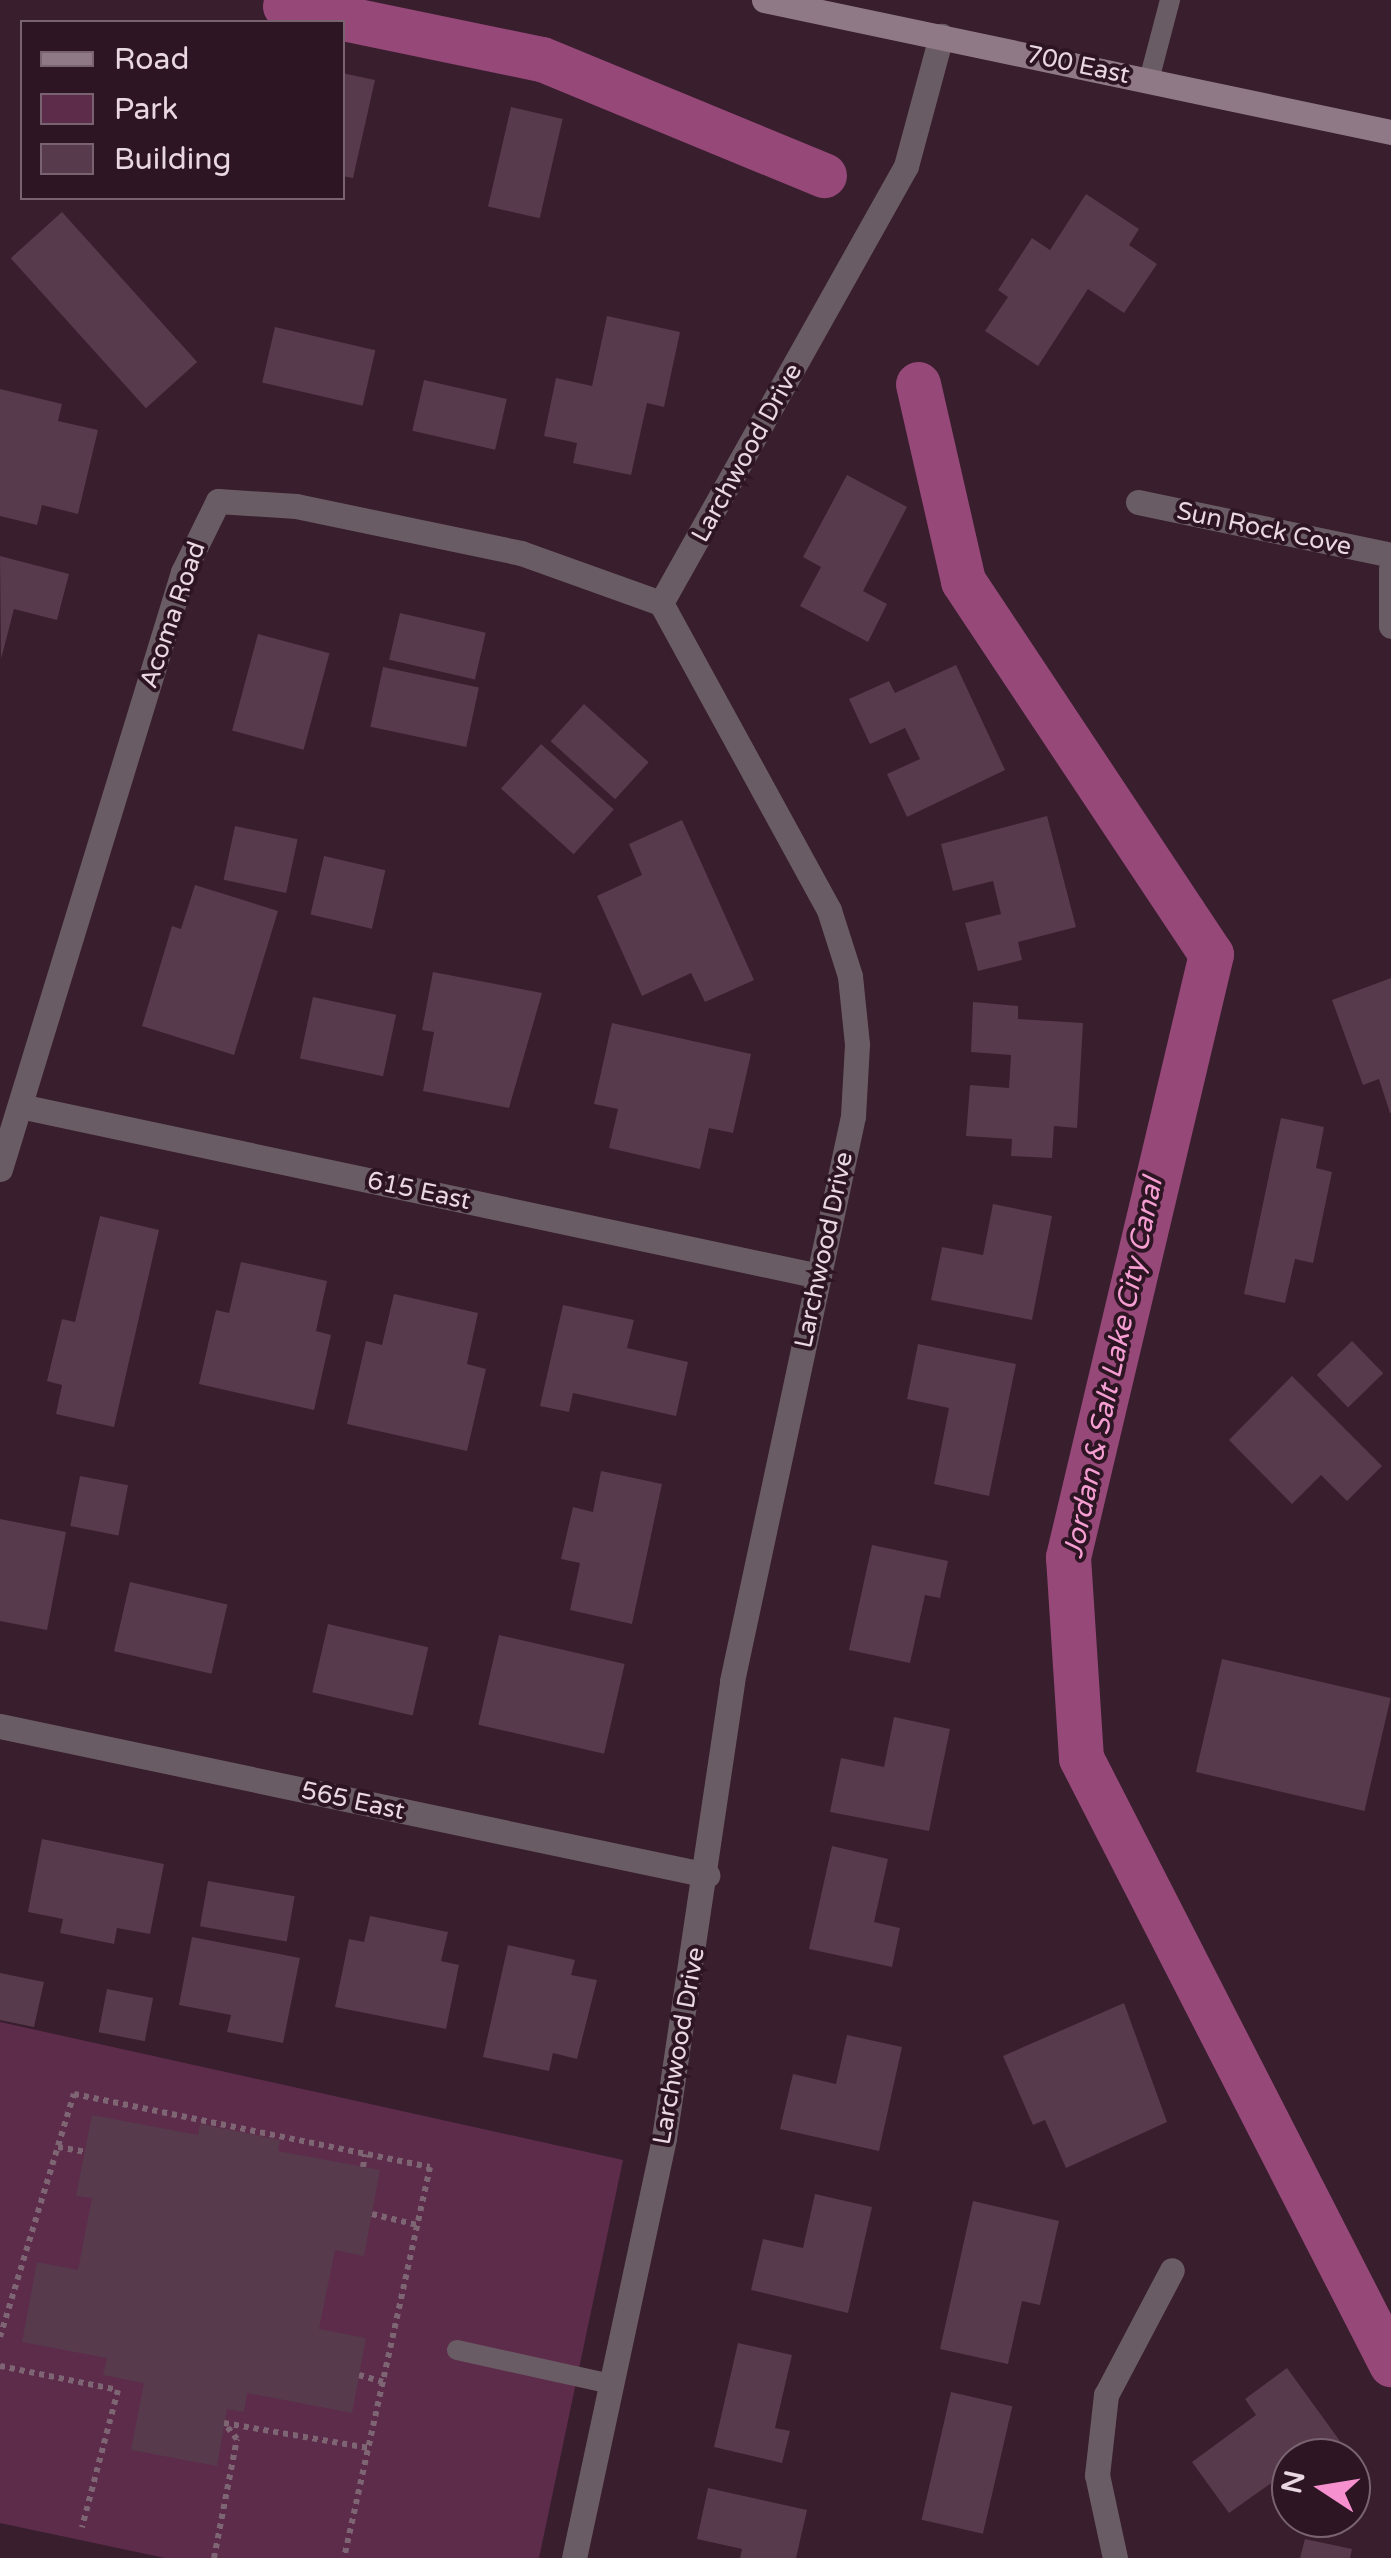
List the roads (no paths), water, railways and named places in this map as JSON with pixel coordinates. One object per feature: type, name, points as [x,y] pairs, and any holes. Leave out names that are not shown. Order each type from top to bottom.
[{"type":"street","name":"700 East","points":[[764,0],[1391,132]]},
{"type":"street","name":"Larchwood Drive","points":[[574,2558],[612,2384],[707,1875],[740,1642],[853,1116],[850,976],[799,848],[662,603],[906,166],[941,36]]},
{"type":"street","name":"Acoma Road","points":[[0,1169],[183,572],[218,501],[296,506],[521,553],[662,603]]},
{"type":"street","name":"Sun Rock Cove","points":[[1138,502],[1391,555]]},
{"type":"street","points":[[1391,568],[1391,626]]},
{"type":"street","name":"615 East","points":[[20,1106],[818,1276]]},
{"type":"street","name":"565 East","points":[[0,1726],[707,1875]]},
{"type":"street","points":[[1115,2558],[1097,2475],[1106,2395],[1172,2270]]},
{"type":"lane","points":[[1149,80],[1170,0]]},
{"type":"lane","points":[[456,2350],[612,2384]]},
{"type":"waterway","name":"Jordan & Salt Lake City Canal","points":[[285,6],[542,59],[824,175]]},
{"type":"waterway","name":"Jordan & Salt Lake City Canal","points":[[918,384],[963,581],[1211,954],[1068,1557],[1081,1758],[1391,2364]]}]
